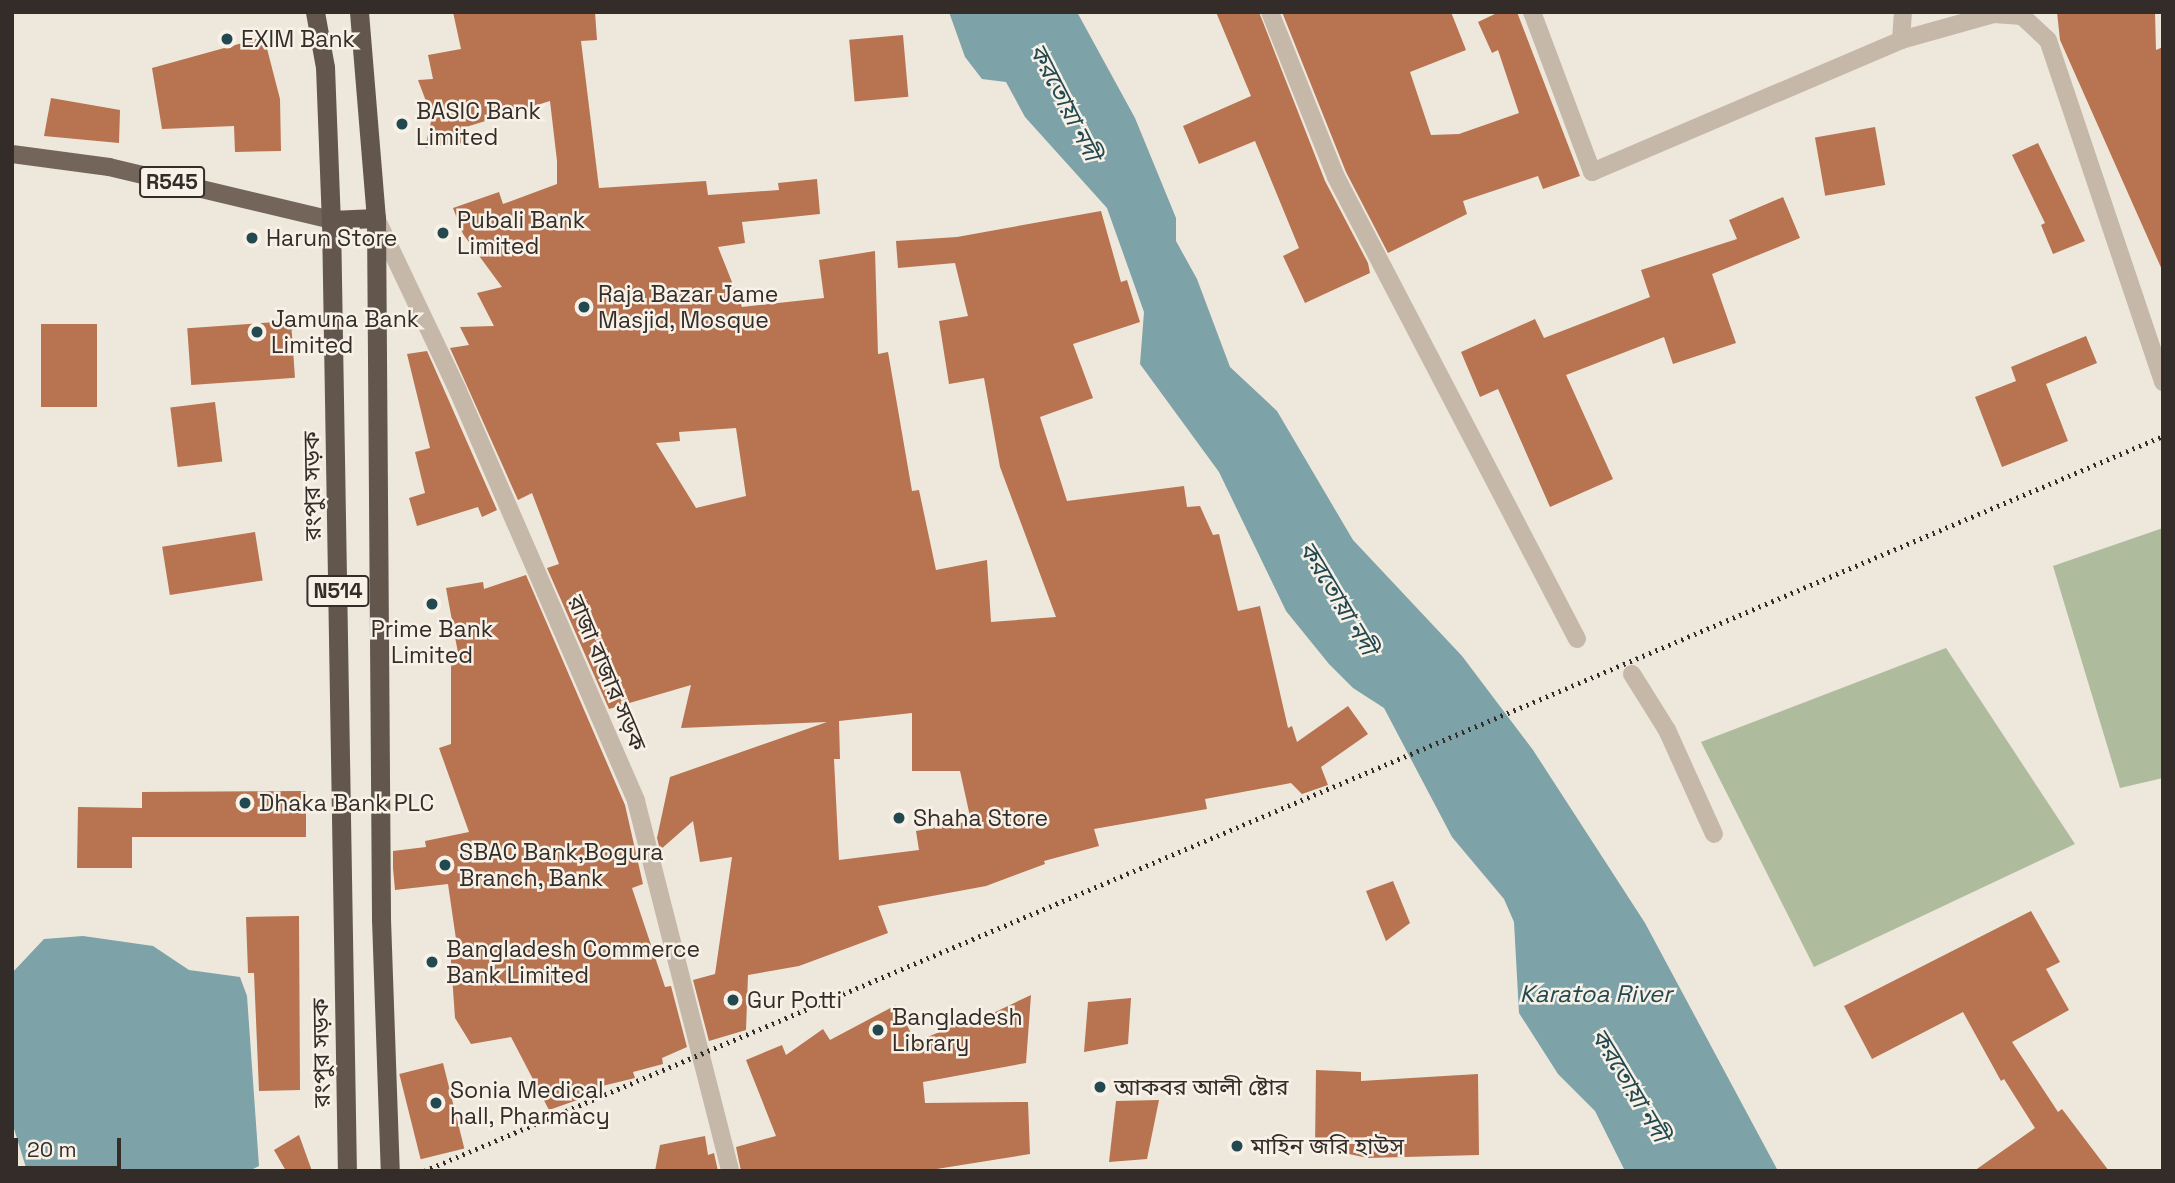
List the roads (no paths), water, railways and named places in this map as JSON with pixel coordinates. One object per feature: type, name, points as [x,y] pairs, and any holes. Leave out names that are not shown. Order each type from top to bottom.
[{"type":"highway","name":"রংপুর সড়ক","points":[[315,12],[325,67],[331,220],[347,1171]]},
{"type":"highway","name":"N514","points":[[359,12],[376,218],[381,919],[390,1171]]},
{"type":"highway","points":[[331,220],[376,218]]},
{"type":"main road","name":"R545","points":[[12,154],[109,167],[331,220]]},
{"type":"street","points":[[1270,12],[1336,177],[1577,639]]},
{"type":"street","points":[[1532,12],[1592,173],[1901,40],[1994,14],[2022,16],[2048,40],[2163,382]]},
{"type":"street","points":[[1901,40],[1903,12]]},
{"type":"street","name":"রাজা বাজার সড়ক","points":[[376,218],[458,391],[636,801],[730,1171]]},
{"type":"street","points":[[1632,674],[1667,730],[1714,834]]},
{"type":"water","name":"Karatoa River","points":[[949,12],[1077,12],[1135,118],[1176,218],[1176,241],[1197,279],[1230,367],[1277,411],[1353,540],[1462,656],[1533,750],[1645,923],[1778,1171],[1625,1171],[1595,1111],[1558,1074],[1519,1013],[1514,922],[1504,899],[1452,837],[1384,708],[1353,688],[1329,664],[1286,611],[1219,472],[1140,364],[1144,312],[1107,208],[1025,117],[1006,82],[982,79],[965,57]]},
{"type":"water","points":[[83,936],[153,946],[189,970],[240,977],[247,996],[259,1166],[249,1171],[27,1171],[12,1122],[12,973],[44,939]]},
{"type":"railway","points":[[424,1171],[2163,436]]},
{"type":"place","name":"EXIM Bank","points":[[227,39]]},
{"type":"place","name":"BASIC Bank Limited","points":[[402,124]]},
{"type":"place","name":"Pubali Bank Limited","points":[[443,233]]},
{"type":"place","name":"Harun Store","points":[[252,238]]},
{"type":"place","name":"Raja Bazar Jame Masjid, Mosque","points":[[584,307]]},
{"type":"place","name":"Jamuna Bank Limited","points":[[257,332]]},
{"type":"place","name":"Prime Bank Limited","points":[[432,604]]},
{"type":"place","name":"Dhaka Bank PLC","points":[[245,803]]},
{"type":"place","name":"Shaha Store","points":[[899,818]]},
{"type":"place","name":"SBAC Bank,Bogura Branch, Bank","points":[[445,865]]},
{"type":"place","name":"Bangladesh Commerce Bank Limited","points":[[432,962]]},
{"type":"place","name":"Gur Potti","points":[[733,1000]]},
{"type":"place","name":"Bangladesh Library","points":[[878,1030]]},
{"type":"place","name":"আকবর আলী ষ্টোর","points":[[1100,1087]]},
{"type":"place","name":"Sonia Medical hall, Pharmacy","points":[[436,1103]]},
{"type":"place","name":"মাহিন জরি হাউস","points":[[1237,1146]]},
{"type":"water label","name":"করতোয়া নদী","points":[[1065,102]]},
{"type":"water label","name":"করতোয়া নদী","points":[[1338,598]]},
{"type":"water label","name":"করতোয়া নদী","points":[[1630,1085]]}]
